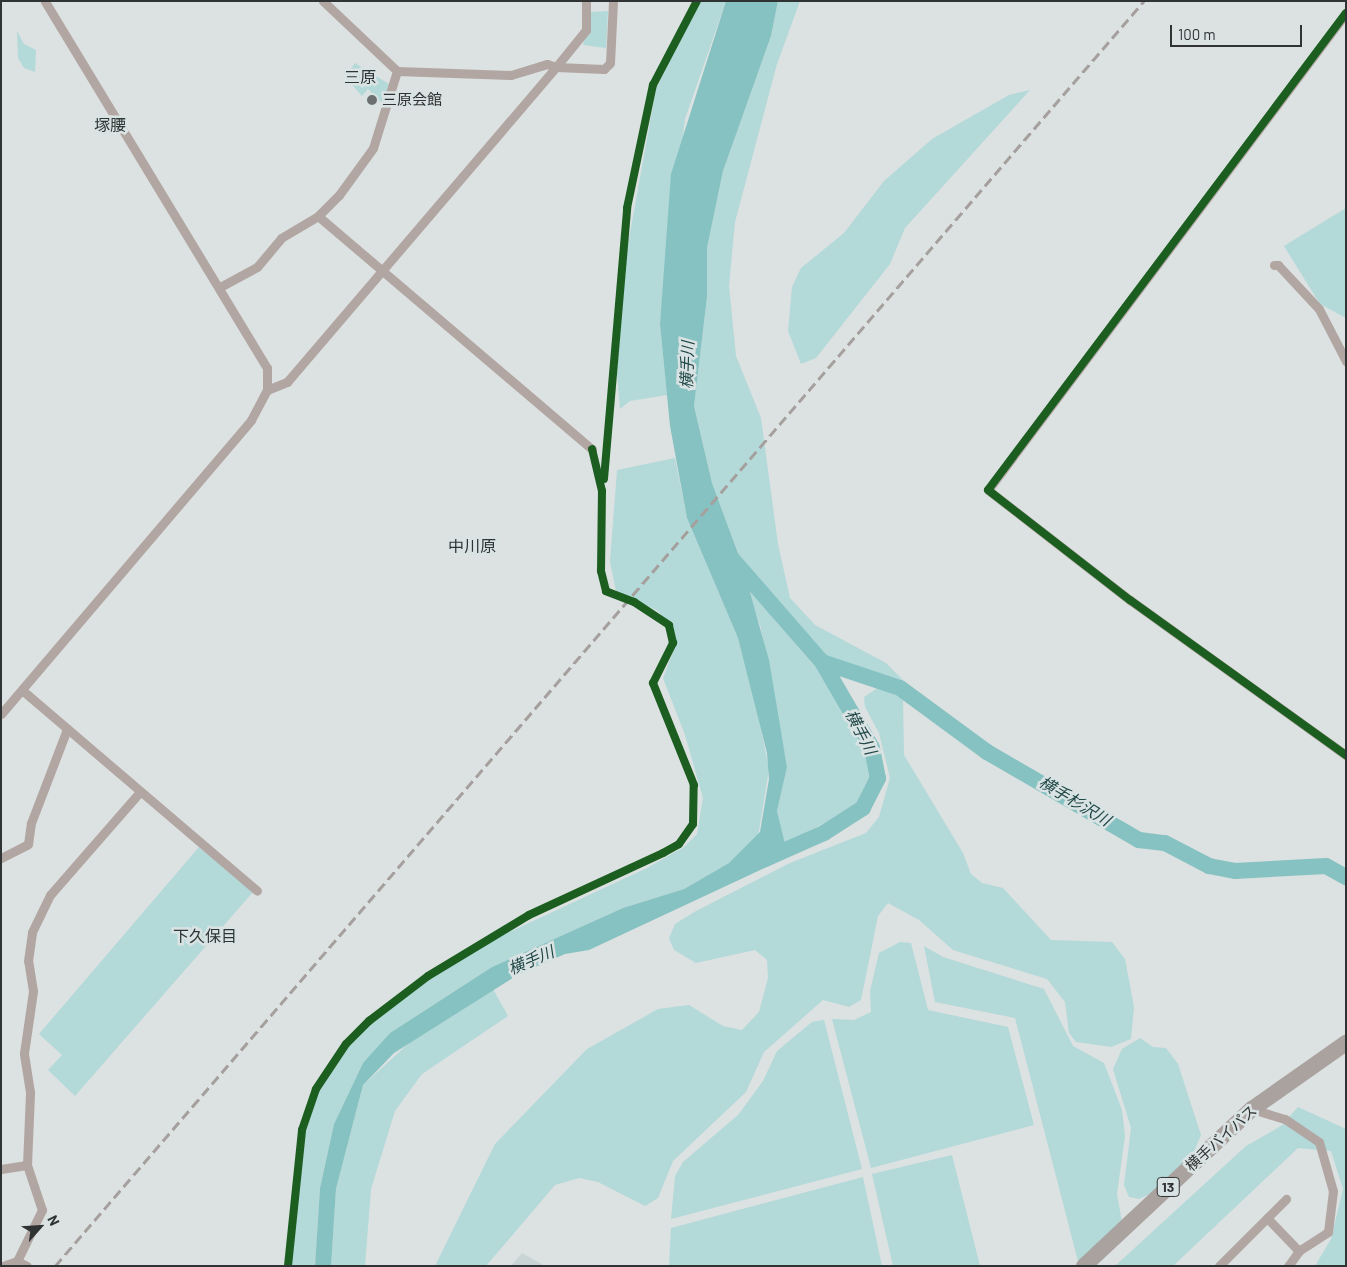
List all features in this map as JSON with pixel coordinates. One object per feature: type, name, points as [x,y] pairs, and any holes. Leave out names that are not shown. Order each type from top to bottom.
[{"type":"highway","name":"横手バイパス","points":[[1084,1266],[1252,1109],[1346,1043]]},
{"type":"street","points":[[1,714],[251,420],[267,390],[267,368],[220,287],[45,1]]},
{"type":"street","points":[[324,1],[396,71],[511,75],[547,64],[556,67],[604,68],[610,63],[613,1]]},
{"type":"street","points":[[329,1],[335,13]]},
{"type":"street","points":[[267,390],[287,382],[384,271],[556,67],[586,30],[586,1]]},
{"type":"street","points":[[1346,13],[988,490],[1130,600],[1346,755]]},
{"type":"street","points":[[220,287],[257,267],[281,238],[318,216],[373,148],[396,71]]},
{"type":"street","points":[[318,216],[592,449]]},
{"type":"street","points":[[1274,265],[1278,265],[1319,309],[1346,361]]},
{"type":"street","points":[[22,690],[257,891]]},
{"type":"street","points":[[1,858],[28,844],[30,823],[67,729]]},
{"type":"street","points":[[3,1266],[17,1261],[42,1210],[27,1165],[30,1092],[24,1054],[33,990],[28,961],[32,932],[50,895],[140,792]]},
{"type":"street","points":[[1252,1109],[1309,1133],[1326,1156],[1333,1191],[1328,1232],[1299,1251],[1288,1266]]},
{"type":"street","points":[[1,1169],[27,1165]]},
{"type":"street","points":[[1218,1266],[1286,1199]]},
{"type":"street","points":[[1267,1218],[1299,1251]]},
{"type":"street","points":[[17,1261],[27,1266]]},
{"type":"shaded area","points":[[700,1],[726,1],[685,119],[660,324],[667,395],[630,401],[620,409],[617,373],[625,261],[656,89]]},
{"type":"shaded area","points":[[778,1],[800,1],[777,64],[735,222],[729,286],[736,356],[761,418],[778,544],[790,598],[815,625],[886,663],[903,680],[825,656],[742,564],[712,483],[694,406],[707,297],[707,248],[723,171],[771,36]]},
{"type":"shaded area","points":[[608,11],[606,48],[583,45],[590,12]]},
{"type":"shaded area","points":[[17,31],[24,44],[36,50],[35,72],[24,68],[18,58]]},
{"type":"shaded area","points":[[355,63],[389,84],[383,104],[368,89],[362,96],[345,77]]},
{"type":"shaded area","points":[[1030,90],[905,228],[890,264],[816,358],[801,364],[788,331],[792,287],[801,268],[844,233],[884,181],[932,139],[1009,95]]},
{"type":"shaded area","points":[[1346,208],[1346,318],[1320,304],[1284,246]]},
{"type":"shaded area","points":[[675,458],[687,518],[738,638],[755,699],[769,769],[758,837],[729,863],[684,889],[623,908],[492,967],[390,1033],[362,1065],[334,1124],[320,1188],[315,1266],[288,1266],[302,1130],[316,1089],[346,1044],[398,997],[471,950],[647,868],[684,847],[697,834],[703,798],[685,735],[663,678],[675,647],[675,633],[658,611],[616,591],[610,562],[617,470]]},
{"type":"shaded area","points":[[747,588],[817,669],[864,746],[871,767],[869,788],[851,809],[783,845],[777,811],[787,766],[761,628]]},
{"type":"shaded area","points":[[879,687],[903,699],[904,755],[963,853],[971,874],[982,883],[1003,888],[1051,940],[1112,942],[1125,959],[1134,1007],[1131,1039],[1111,1047],[1076,1042],[1069,1033],[1065,1002],[1047,979],[953,950],[919,920],[888,903],[878,916],[861,1000],[849,1007],[823,1000],[764,1052],[746,1092],[673,1161],[658,1198],[645,1206],[598,1182],[579,1178],[555,1185],[486,1266],[435,1266],[495,1144],[587,1049],[658,1009],[689,1005],[723,1026],[742,1030],[759,1012],[768,978],[767,960],[755,950],[696,963],[674,950],[669,938],[675,924],[696,911],[790,863],[866,833],[879,817],[890,778],[879,733],[865,707],[864,697]]},
{"type":"shaded area","points":[[199,847],[253,892],[75,1096],[48,1070],[62,1055],[39,1034]]},
{"type":"shaded area","points":[[900,942],[911,943],[928,1010],[1008,1027],[1034,1125],[871,1168],[832,1019],[854,1020],[871,1012],[870,991],[879,953]]},
{"type":"shaded area","points":[[924,946],[943,957],[1044,989],[1073,1046],[1104,1063],[1122,1110],[1125,1136],[1117,1194],[1122,1222],[1079,1265],[1015,1018],[935,1002]]},
{"type":"shaded area","points":[[493,989],[508,1016],[422,1074],[395,1111],[371,1189],[365,1266],[331,1266],[336,1189],[363,1085],[417,1036]]},
{"type":"shaded area","points":[[824,1020],[862,1169],[671,1219],[675,1176],[683,1162],[738,1115],[763,1081],[777,1051],[812,1022]]},
{"type":"shaded area","points":[[1140,1038],[1153,1047],[1166,1048],[1178,1064],[1201,1135],[1193,1154],[1154,1192],[1139,1199],[1129,1197],[1124,1185],[1131,1128],[1113,1069],[1122,1049]]},
{"type":"shaded area","points":[[1298,1107],[1346,1129],[1346,1266],[1315,1266],[1331,1239],[1343,1189],[1331,1151],[1298,1148],[1173,1266],[1115,1266],[1246,1146],[1281,1126]]},
{"type":"shaded area","points":[[952,1155],[980,1266],[893,1266],[872,1174]]},
{"type":"shaded area","points":[[863,1177],[882,1266],[669,1266],[671,1228]]},
{"type":"shaded area","points":[[522,1253],[545,1266],[511,1266]]},
{"type":"water","points":[[726,1],[778,1],[771,36],[723,171],[707,248],[707,297],[694,406],[712,483],[742,564],[769,660],[787,767],[777,811],[788,857],[589,950],[565,954],[519,974],[394,1053],[363,1085],[336,1189],[331,1266],[315,1266],[320,1188],[334,1124],[363,1063],[390,1033],[492,967],[623,908],[684,889],[729,863],[760,832],[769,779],[767,753],[738,638],[687,518],[670,426],[660,324],[671,174]]},
{"type":"waterway","name":"横手川","points":[[733,560],[822,662],[872,748],[878,778],[863,808],[824,833],[765,859]]},
{"type":"waterway","name":"横手杉沢川","points":[[822,662],[900,688],[987,752],[1139,840],[1165,843],[1209,866],[1235,871],[1326,866],[1346,877]]},
{"type":"railway","points":[[55,1266],[1144,1]]},
{"type":"cycle path","points":[[604,479],[627,208],[653,85],[697,1]]},
{"type":"cycle path","points":[[1346,13],[988,490],[1130,600],[1346,755]]},
{"type":"cycle path","points":[[288,1266],[302,1130],[316,1089],[346,1044],[369,1021],[428,976],[529,915],[679,844],[693,824],[694,785],[653,683],[673,643],[669,625],[634,602],[606,591],[601,571],[602,491],[592,449]]},
{"type":"place","name":"三原会館","points":[[372,100]]},
{"type":"district","name":"三原","points":[[360,77]]},
{"type":"district","name":"塚腰","points":[[110,125]]},
{"type":"district","name":"中川原","points":[[472,546]]},
{"type":"district","name":"下久保目","points":[[205,936]]}]
